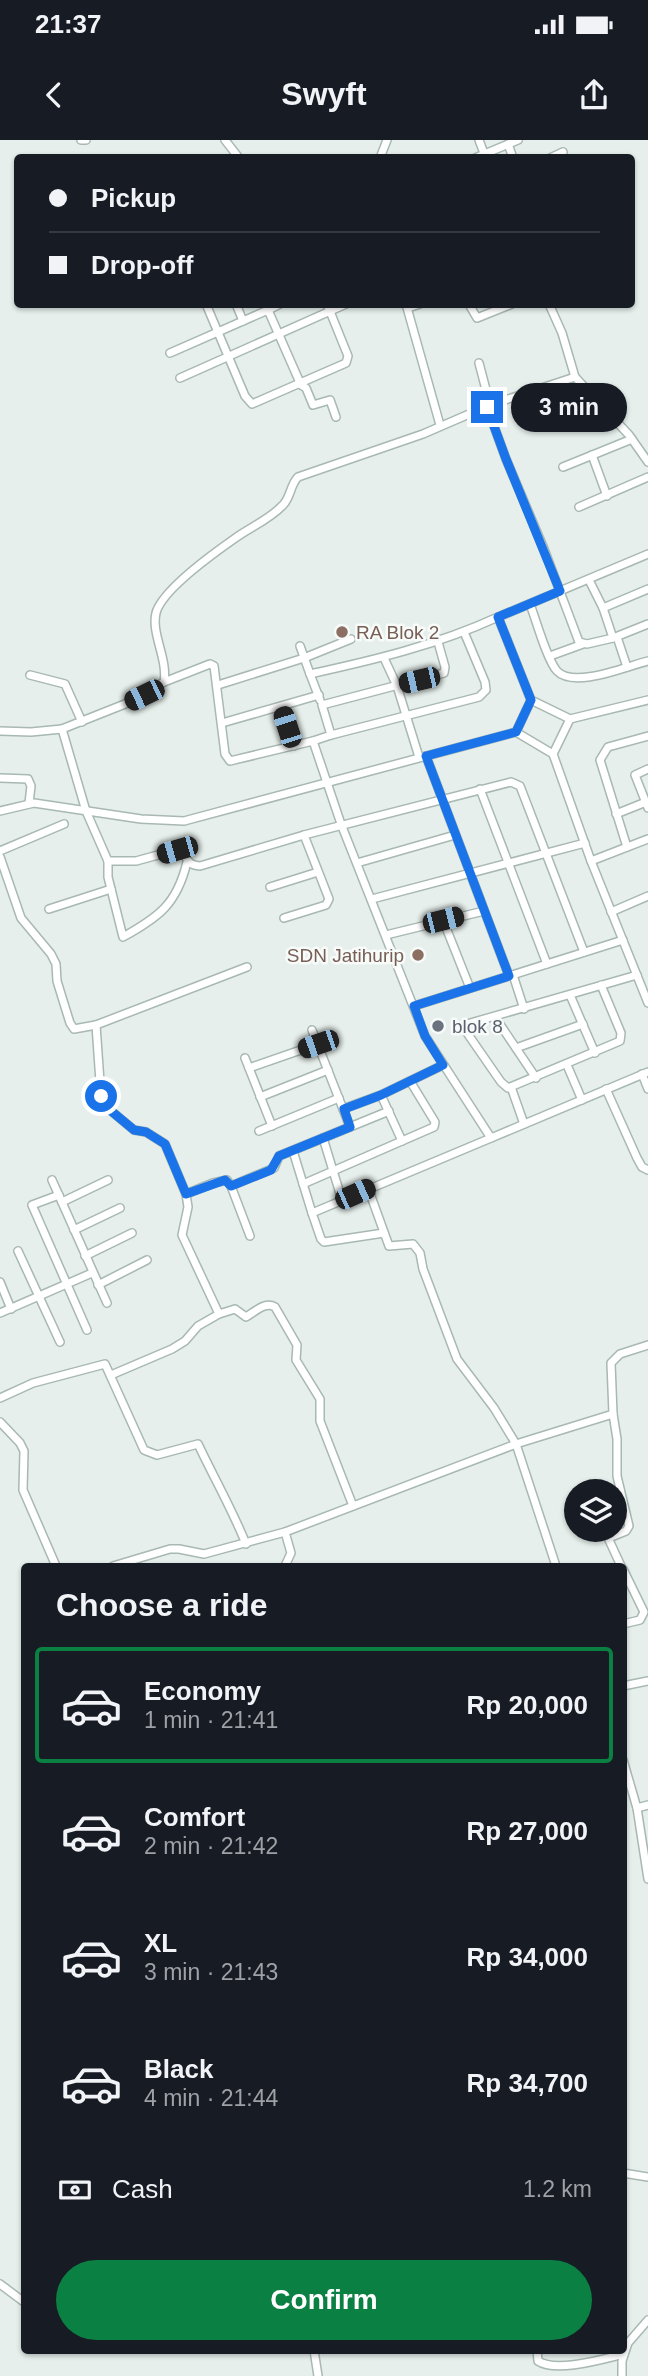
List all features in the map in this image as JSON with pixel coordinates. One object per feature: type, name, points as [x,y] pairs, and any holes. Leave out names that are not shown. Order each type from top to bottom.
[{"type":"street","points":[[225,140],[236,154]]},
{"type":"street","points":[[489,154],[518,140]]},
{"type":"street","points":[[508,144],[512,154]]},
{"type":"street","points":[[559,154],[563,152]]},
{"type":"street","points":[[180,378],[229,358],[328,308],[348,359],[340,368],[252,404],[245,396],[229,358],[217,332],[208,308]]},
{"type":"street","points":[[238,308],[243,321]]},
{"type":"street","points":[[170,353],[243,321],[265,308]]},
{"type":"street","points":[[267,308],[301,385],[306,388],[313,405],[330,400],[336,417]]},
{"type":"street","points":[[408,308],[440,425]]},
{"type":"street","points":[[471,308],[477,318],[502,308]]},
{"type":"street","points":[[552,308],[575,377],[646,453],[648,462]]},
{"type":"street","points":[[479,363],[506,459],[576,637],[583,644]]},
{"type":"street","points":[[164,682],[164,661],[155,617],[158,608],[167,595],[235,538],[279,509],[288,498],[293,482],[298,477],[575,377]]},
{"type":"street","points":[[563,467],[632,439]]},
{"type":"street","points":[[592,455],[607,496]]},
{"type":"street","points":[[579,508],[648,477]]},
{"type":"street","points":[[310,674],[438,642],[648,554]]},
{"type":"street","points":[[589,580],[627,667]]},
{"type":"street","points":[[603,608],[648,589]]},
{"type":"street","points":[[530,604],[557,671],[576,679],[648,661]]},
{"type":"street","points":[[498,617],[531,700],[570,719],[648,700]]},
{"type":"street","points":[[550,656],[583,644],[615,637],[648,624]]},
{"type":"street","points":[[0,731],[62,729],[125,704],[164,682],[210,664],[214,666],[218,685],[225,754],[230,761],[479,697],[484,693],[485,682],[464,632]]},
{"type":"street","points":[[218,685],[304,658],[351,639]]},
{"type":"street","points":[[322,705],[443,673],[438,642]]},
{"type":"street","points":[[300,646],[331,735]]},
{"type":"street","points":[[384,657],[524,1009]]},
{"type":"street","points":[[30,675],[65,684],[82,722]]},
{"type":"street","points":[[222,723],[319,695]]},
{"type":"street","points":[[516,732],[531,700]]},
{"type":"street","points":[[281,708],[294,746]]},
{"type":"street","points":[[553,754],[570,719]]},
{"type":"street","points":[[62,729],[86,811],[108,861],[111,889],[123,937],[151,920],[173,900],[181,886],[187,862]]},
{"type":"street","points":[[0,811],[29,803],[175,823],[516,732],[553,754],[611,912],[648,1003]]},
{"type":"street","points":[[627,847],[600,766],[601,755],[608,747],[648,736]]},
{"type":"street","points":[[313,741],[341,824],[425,1036],[491,1138]]},
{"type":"street","points":[[616,814],[647,805],[635,775],[648,769]]},
{"type":"street","points":[[0,778],[28,779],[31,786],[29,803]]},
{"type":"street","points":[[108,861],[136,861],[180,849],[191,866],[200,866],[341,824],[511,782],[520,786],[584,952]]},
{"type":"street","points":[[480,789],[547,964]]},
{"type":"street","points":[[0,851],[64,824]]},
{"type":"street","points":[[284,918],[328,903],[304,835]]},
{"type":"street","points":[[357,863],[455,835]]},
{"type":"street","points":[[592,861],[648,839]]},
{"type":"street","points":[[372,899],[585,843]]},
{"type":"street","points":[[0,857],[21,918],[56,964],[57,981],[74,1029],[96,1025],[247,967]]},
{"type":"street","points":[[270,887],[318,872]]},
{"type":"street","points":[[49,909],[111,889]]},
{"type":"street","points":[[611,912],[646,897],[648,907]]},
{"type":"street","points":[[386,935],[484,911]]},
{"type":"street","points":[[443,920],[470,988]]},
{"type":"street","points":[[414,1006],[622,940]]},
{"type":"street","points":[[524,1124],[510,1087],[501,1082],[465,1030],[467,1024],[637,975]]},
{"type":"street","points":[[510,1087],[615,1045],[621,1037],[601,985]]},
{"type":"street","points":[[570,995],[595,1053]]},
{"type":"street","points":[[495,1017],[536,1077]]},
{"type":"street","points":[[516,1048],[583,1024]]},
{"type":"street","points":[[96,1025],[101,1096],[105,1105],[134,1130],[146,1132],[165,1144],[186,1194],[188,1207],[182,1234],[219,1314]]},
{"type":"street","points":[[312,1030],[350,1127]]},
{"type":"street","points":[[249,1068],[318,1044]]},
{"type":"street","points":[[245,1058],[272,1126]]},
{"type":"street","points":[[344,1109],[381,1095],[443,1065]]},
{"type":"street","points":[[567,1065],[582,1100]]},
{"type":"street","points":[[260,1097],[328,1070]]},
{"type":"street","points":[[312,1213],[645,1073],[648,1088]]},
{"type":"street","points":[[303,1184],[432,1128],[436,1124],[410,1081]]},
{"type":"street","points":[[606,1090],[637,1158],[644,1169],[648,1170]]},
{"type":"street","points":[[381,1095],[402,1141]]},
{"type":"street","points":[[259,1131],[339,1098]]},
{"type":"street","points":[[231,1186],[271,1170],[279,1156],[388,1111]]},
{"type":"street","points":[[323,1138],[342,1200]]},
{"type":"street","points":[[293,1151],[324,1242],[384,1233]]},
{"type":"street","points":[[86,1330],[32,1205],[108,1180]]},
{"type":"street","points":[[186,1194],[225,1180],[231,1186],[250,1236]]},
{"type":"street","points":[[52,1181],[107,1303]]},
{"type":"street","points":[[368,1188],[389,1246],[413,1244],[418,1247],[457,1359],[494,1408],[516,1444],[555,1563]]},
{"type":"street","points":[[74,1230],[120,1208]]},
{"type":"street","points":[[85,1256],[132,1233]]},
{"type":"street","points":[[18,1251],[60,1342]]},
{"type":"street","points":[[98,1285],[147,1260]]},
{"type":"street","points":[[0,1313],[92,1273]]},
{"type":"street","points":[[0,1282],[11,1308]]},
{"type":"street","points":[[111,1375],[172,1349],[185,1341],[198,1326],[219,1314],[235,1310],[246,1317],[272,1305],[297,1345],[296,1360],[320,1399],[320,1421],[353,1506]]},
{"type":"street","points":[[620,1563],[609,1540],[626,1531],[629,1526],[617,1476],[611,1363],[620,1354],[648,1345]]},
{"type":"street","points":[[0,1398],[33,1383],[103,1363],[107,1366],[144,1450],[158,1455],[198,1444],[247,1544]]},
{"type":"street","points":[[123,1563],[170,1549],[204,1554],[247,1544],[516,1444],[613,1414]]},
{"type":"street","points":[[0,1422],[24,1451],[23,1490],[55,1563]]},
{"type":"street","points":[[285,1532],[291,1553],[286,1563]]},
{"type":"street","points":[[627,1578],[644,1612],[639,1620],[627,1624]]},
{"type":"street","points":[[627,1685],[648,1681]]},
{"type":"street","points":[[627,1775],[636,1808],[648,1879]]},
{"type":"street","points":[[636,1808],[648,1805]]},
{"type":"street","points":[[627,2174],[648,2177]]},
{"type":"street","points":[[0,2284],[21,2300]]},
{"type":"street","points":[[627,2348],[632,2337],[648,2320]]},
{"type":"street","points":[[315,2354],[318,2376]]},
{"type":"street","points":[[537,2354],[538,2361],[549,2366],[582,2363],[624,2354],[622,2376]]},
{"type":"place","name":"RA Blok 2","points":[[342,632]]},
{"type":"place","name":"SDN Jatihurip","points":[[418,955]]},
{"type":"place","name":"blok 8","points":[[438,1026]]},
{"type":"route","points":[[101,1096],[105,1105],[134,1130],[155,1136],[165,1144],[186,1194],[225,1180],[231,1186],[271,1170],[279,1156],[350,1127],[344,1109],[381,1095],[443,1065],[425,1036],[414,1006],[509,976],[426,756],[516,732],[531,700],[498,617],[560,591],[487,407]]}]
